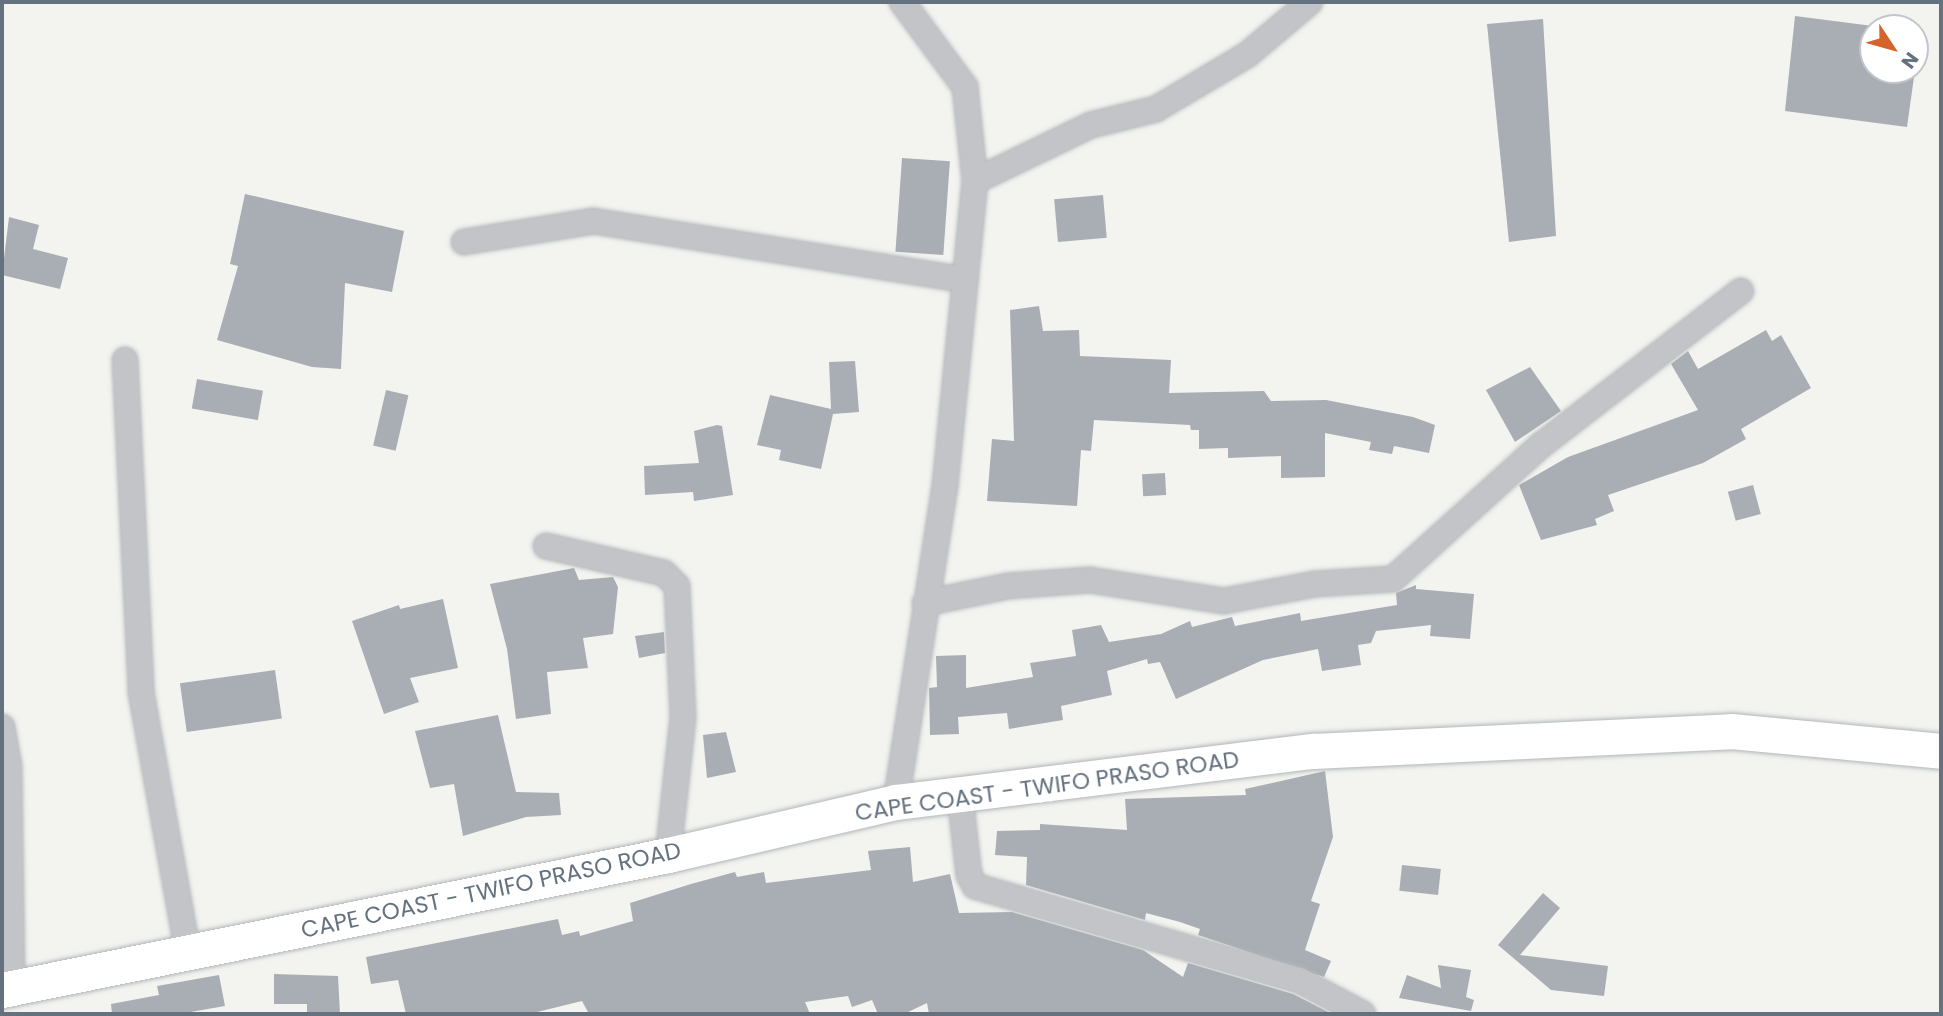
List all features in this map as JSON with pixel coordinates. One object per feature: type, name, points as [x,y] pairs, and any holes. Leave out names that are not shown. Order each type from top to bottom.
[{"type":"main road","name":"CAPE COAST - TWIFO PRASO ROAD","points":[[7,989],[667,855],[896,802],[1313,751],[1717,731],[1941,751]]},
{"type":"street","points":[[896,802],[945,486],[975,181],[965,87],[902,2]]},
{"type":"street","points":[[975,181],[1091,125],[1156,109],[1247,55],[1310,2]]},
{"type":"street","points":[[464,242],[593,221],[965,280]]},
{"type":"street","points":[[925,603],[1008,586],[1090,580],[1224,600],[1315,584],[1393,579],[1539,447],[1741,291]]},
{"type":"street","points":[[125,360],[141,692],[188,952]]},
{"type":"street","points":[[546,546],[664,573],[677,586],[683,717],[667,855]]},
{"type":"street","points":[[2,726],[9,766],[7,989]]},
{"type":"street","points":[[960,796],[969,875],[975,886],[1299,980],[1363,1014]]},
{"type":"building","points":[[1795,16],[1859,24],[1859,84],[1913,84],[1907,127],[1785,111]]},
{"type":"building","points":[[1543,19],[1556,236],[1509,242],[1487,24]]},
{"type":"building","points":[[902,158],[950,161],[943,255],[895,252]]},
{"type":"building","points":[[245,194],[404,231],[392,292],[345,283],[341,369],[312,367],[217,340],[238,266],[230,264]]},
{"type":"building","points":[[1103,195],[1107,238],[1058,242],[1054,199]]},
{"type":"building","points":[[9,217],[39,225],[33,249],[68,258],[60,289],[2,275]]},
{"type":"building","points":[[1039,306],[1043,331],[1079,330],[1080,356],[1171,360],[1169,393],[1264,391],[1271,401],[1326,400],[1413,417],[1435,425],[1429,453],[1394,446],[1392,454],[1369,450],[1371,442],[1325,433],[1325,477],[1281,478],[1281,456],[1228,458],[1228,448],[1199,449],[1199,430],[1191,430],[1190,425],[1094,420],[1091,451],[1081,450],[1077,506],[987,501],[992,439],[1014,441],[1010,310]]},
{"type":"building","points":[[1766,330],[1772,341],[1781,335],[1811,388],[1741,429],[1746,439],[1703,463],[1608,495],[1614,511],[1595,519],[1597,525],[1541,540],[1519,485],[1568,457],[1698,410],[1671,364],[1688,351],[1698,369]]},
{"type":"building","points":[[855,361],[859,412],[833,414],[821,469],[779,460],[781,450],[757,445],[770,395],[831,409],[829,362]]},
{"type":"building","points":[[1530,367],[1561,411],[1515,442],[1486,390]]},
{"type":"building","points":[[197,379],[263,391],[258,420],[192,409]]},
{"type":"building","points":[[386,390],[408,395],[396,451],[373,446]]},
{"type":"building","points":[[722,426],[733,495],[694,501],[693,492],[645,495],[644,466],[699,463],[694,431]]},
{"type":"building","points":[[1165,473],[1166,495],[1143,496],[1142,474]]},
{"type":"building","points":[[1753,485],[1761,514],[1736,521],[1728,492]]},
{"type":"building","points":[[574,568],[579,580],[613,577],[618,587],[613,634],[583,638],[588,668],[547,672],[551,714],[516,719],[507,649],[490,584]]},
{"type":"building","points":[[1416,585],[1416,589],[1474,594],[1470,639],[1430,636],[1431,625],[1376,631],[1371,643],[1358,645],[1361,665],[1322,671],[1318,649],[1263,660],[1176,699],[1160,662],[1148,664],[1147,659],[1107,671],[1112,695],[1061,706],[1063,720],[1009,729],[1007,713],[958,717],[959,734],[930,735],[929,688],[937,687],[936,656],[966,655],[966,688],[1033,677],[1030,663],[1076,656],[1072,630],[1101,625],[1109,642],[1161,634],[1190,621],[1192,627],[1232,617],[1235,626],[1300,613],[1301,621],[1397,605],[1396,593]]},
{"type":"building","points":[[443,599],[458,668],[410,678],[419,702],[384,714],[352,621],[399,605],[400,609]]},
{"type":"building","points":[[664,632],[665,653],[639,658],[635,636]]},
{"type":"building","points":[[275,670],[282,719],[187,732],[180,683]]},
{"type":"building","points":[[498,715],[516,792],[559,793],[561,815],[526,817],[463,836],[454,784],[430,788],[415,731]]},
{"type":"building","points":[[726,732],[736,772],[707,778],[703,735]]},
{"type":"building","points":[[1325,771],[1333,837],[1311,901],[1320,904],[1305,950],[1331,961],[1324,977],[1198,935],[1200,929],[1180,922],[1146,913],[1145,920],[1026,885],[1027,857],[995,855],[997,831],[1040,830],[1040,824],[1127,830],[1125,799],[1246,795],[1245,789]]},
{"type":"building","points":[[910,847],[913,882],[950,874],[959,913],[1012,912],[1143,950],[1183,977],[1188,963],[1293,994],[1332,1014],[929,1014],[927,1003],[904,1014],[878,1014],[872,1000],[852,1007],[848,996],[805,1002],[810,1014],[589,1014],[582,1001],[529,1014],[406,1014],[398,980],[371,984],[366,957],[558,919],[562,935],[579,931],[580,936],[633,921],[630,903],[735,872],[737,877],[764,872],[766,883],[871,870],[868,851]]},
{"type":"building","points":[[1402,865],[1441,869],[1438,895],[1399,891]]},
{"type":"building","points":[[1543,893],[1560,908],[1520,955],[1608,966],[1604,996],[1551,990],[1498,945]]},
{"type":"building","points":[[1438,965],[1471,970],[1466,997],[1474,1000],[1471,1011],[1399,998],[1407,975],[1441,988]]},
{"type":"building","points":[[274,974],[338,976],[340,1014],[307,1014],[307,1004],[274,1004]]},
{"type":"building","points":[[219,975],[225,1006],[179,1014],[112,1014],[111,1004],[159,995],[157,986]]}]
